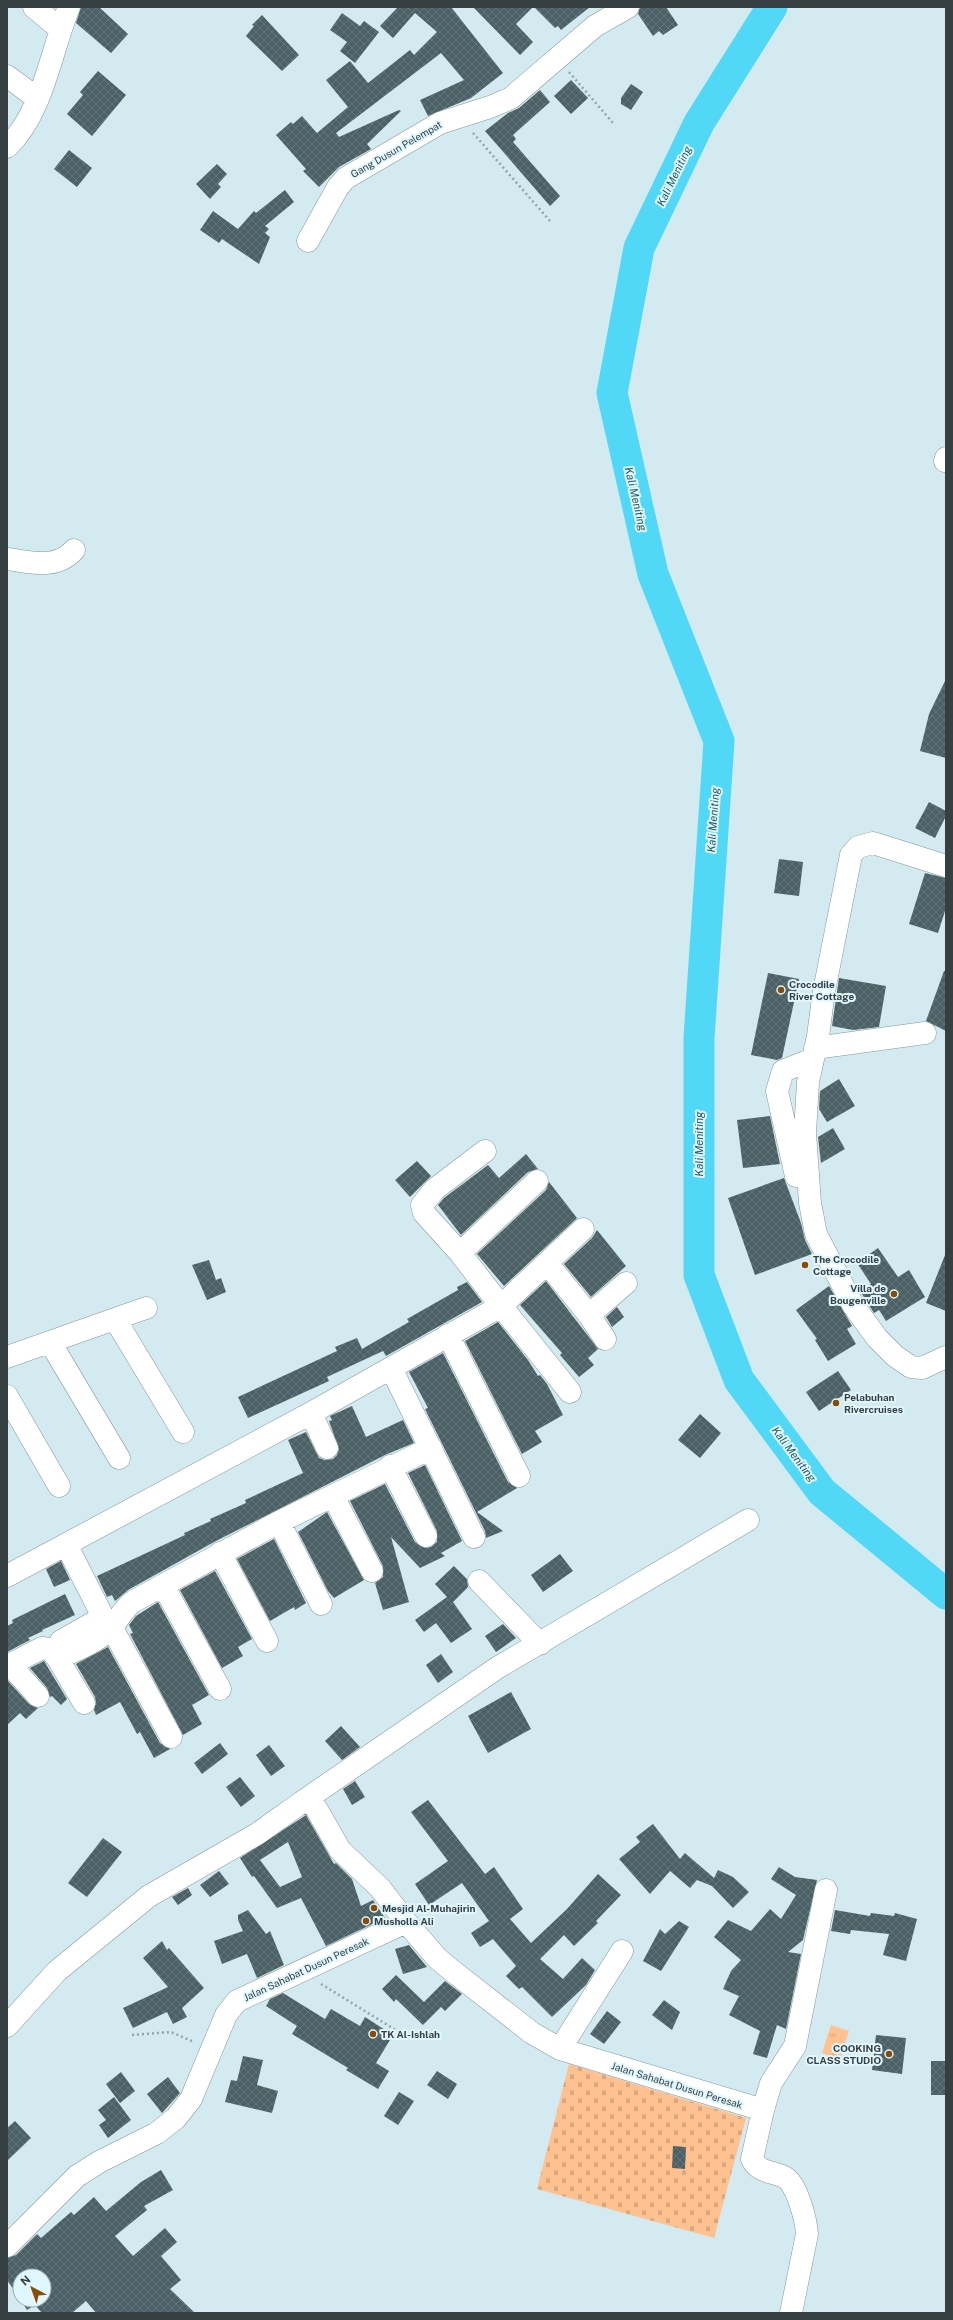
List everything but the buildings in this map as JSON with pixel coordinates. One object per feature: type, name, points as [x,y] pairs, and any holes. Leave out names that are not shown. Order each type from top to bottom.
[{"type":"street","points":[[34,7],[60,29]]},
{"type":"street","points":[[7,147],[14,140],[38,99],[60,29],[69,7]]},
{"type":"street","name":"Gang Dusun Pelempat","points":[[308,241],[338,187],[346,178],[426,130],[459,116],[490,107],[511,98],[595,26],[628,7]]},
{"type":"street","points":[[7,76],[38,99]]},
{"type":"street","points":[[7,559],[53,563],[63,560],[74,550]]},
{"type":"street","points":[[946,866],[873,843],[862,845],[853,852],[848,863],[808,1082],[805,1133],[810,1203],[816,1234],[853,1305],[877,1338],[904,1363],[912,1367],[922,1368],[946,1357]]},
{"type":"street","points":[[798,1182],[777,1092],[783,1071],[814,1054],[925,1033]]},
{"type":"street","points":[[485,1151],[435,1189],[422,1205],[424,1213],[460,1253],[570,1392]]},
{"type":"street","points":[[460,1253],[537,1182]]},
{"type":"street","points":[[7,1576],[311,1414],[501,1306],[583,1229]]},
{"type":"street","points":[[547,1263],[589,1315],[605,1339]]},
{"type":"street","points":[[589,1315],[626,1282]]},
{"type":"street","points":[[7,1357],[146,1308]]},
{"type":"street","points":[[115,1319],[183,1432]]},
{"type":"street","points":[[448,1335],[519,1476]]},
{"type":"street","points":[[50,1342],[119,1458]]},
{"type":"street","points":[[391,1368],[474,1537]]},
{"type":"street","points":[[7,1396],[59,1486]]},
{"type":"street","points":[[311,1414],[327,1448]]},
{"type":"street","points":[[38,1696],[8,1666],[45,1648],[60,1650],[104,1635],[112,1628],[126,1606],[220,1553],[279,1522],[390,1466],[430,1448]]},
{"type":"street","points":[[390,1466],[426,1536]]},
{"type":"street","points":[[333,1496],[372,1570]]},
{"type":"street","points":[[7,2026],[57,1971],[148,1896],[257,1834],[471,1685],[748,1520]]},
{"type":"street","points":[[279,1522],[321,1604]]},
{"type":"street","points":[[60,1650],[100,1619],[101,1613],[66,1544]]},
{"type":"street","points":[[220,1553],[267,1641]]},
{"type":"street","points":[[479,1581],[540,1644]]},
{"type":"street","points":[[163,1585],[220,1689]]},
{"type":"street","points":[[112,1628],[171,1737]]},
{"type":"street","points":[[60,1650],[84,1703]]},
{"type":"street","name":"Jalan Sahabat Dusun Peresak","points":[[302,1802],[313,1804],[340,1850],[380,1888],[406,1922],[437,1958],[532,2033],[560,2049],[763,2110]]},
{"type":"street","points":[[791,2313],[806,2234],[806,2224],[792,2183],[785,2177],[760,2170],[752,2159],[763,2110],[771,2083],[795,2046],[826,1890]]},
{"type":"street","name":"Jalan Sahabat Dusun Peresak","points":[[7,2246],[77,2176],[105,2159],[157,2133],[176,2118],[191,2099],[226,2015],[237,2001],[406,1922]]},
{"type":"street","points":[[560,2049],[622,1951]]},
{"type":"path","points":[[558,59],[613,123]]},
{"type":"path","points":[[459,116],[550,221]]},
{"type":"path","points":[[299,1972],[338,1993],[407,2037]]},
{"type":"path","points":[[132,2035],[171,2032],[188,2038],[211,2053]]},
{"type":"green space","points":[[831,2025],[849,2031],[840,2059],[822,2053]]},
{"type":"green space","points":[[569,2064],[746,2118],[714,2238],[537,2189]]},
{"type":"waterway","name":"Kali Meniting","points":[[772,7],[699,123],[639,248],[612,393],[653,574],[719,741],[699,1038],[699,1275],[739,1380],[822,1492],[946,1594]]},
{"type":"place","name":"Crocodile River Cottage","points":[[781,990]]},
{"type":"place","name":"The Crocodile Cottage","points":[[805,1265]]},
{"type":"place","name":"Villa de Bougenville","points":[[894,1294]]},
{"type":"place","name":"Pelabuhan Rivercruises","points":[[836,1403]]},
{"type":"place","name":"Mesjid Al-Muhajirin","points":[[374,1908]]},
{"type":"place","name":"Musholla Ali","points":[[366,1921]]},
{"type":"place","name":"TK Al-Ishlah","points":[[373,2034]]},
{"type":"place","name":"COOKING CLASS STUDIO","points":[[889,2054]]}]
